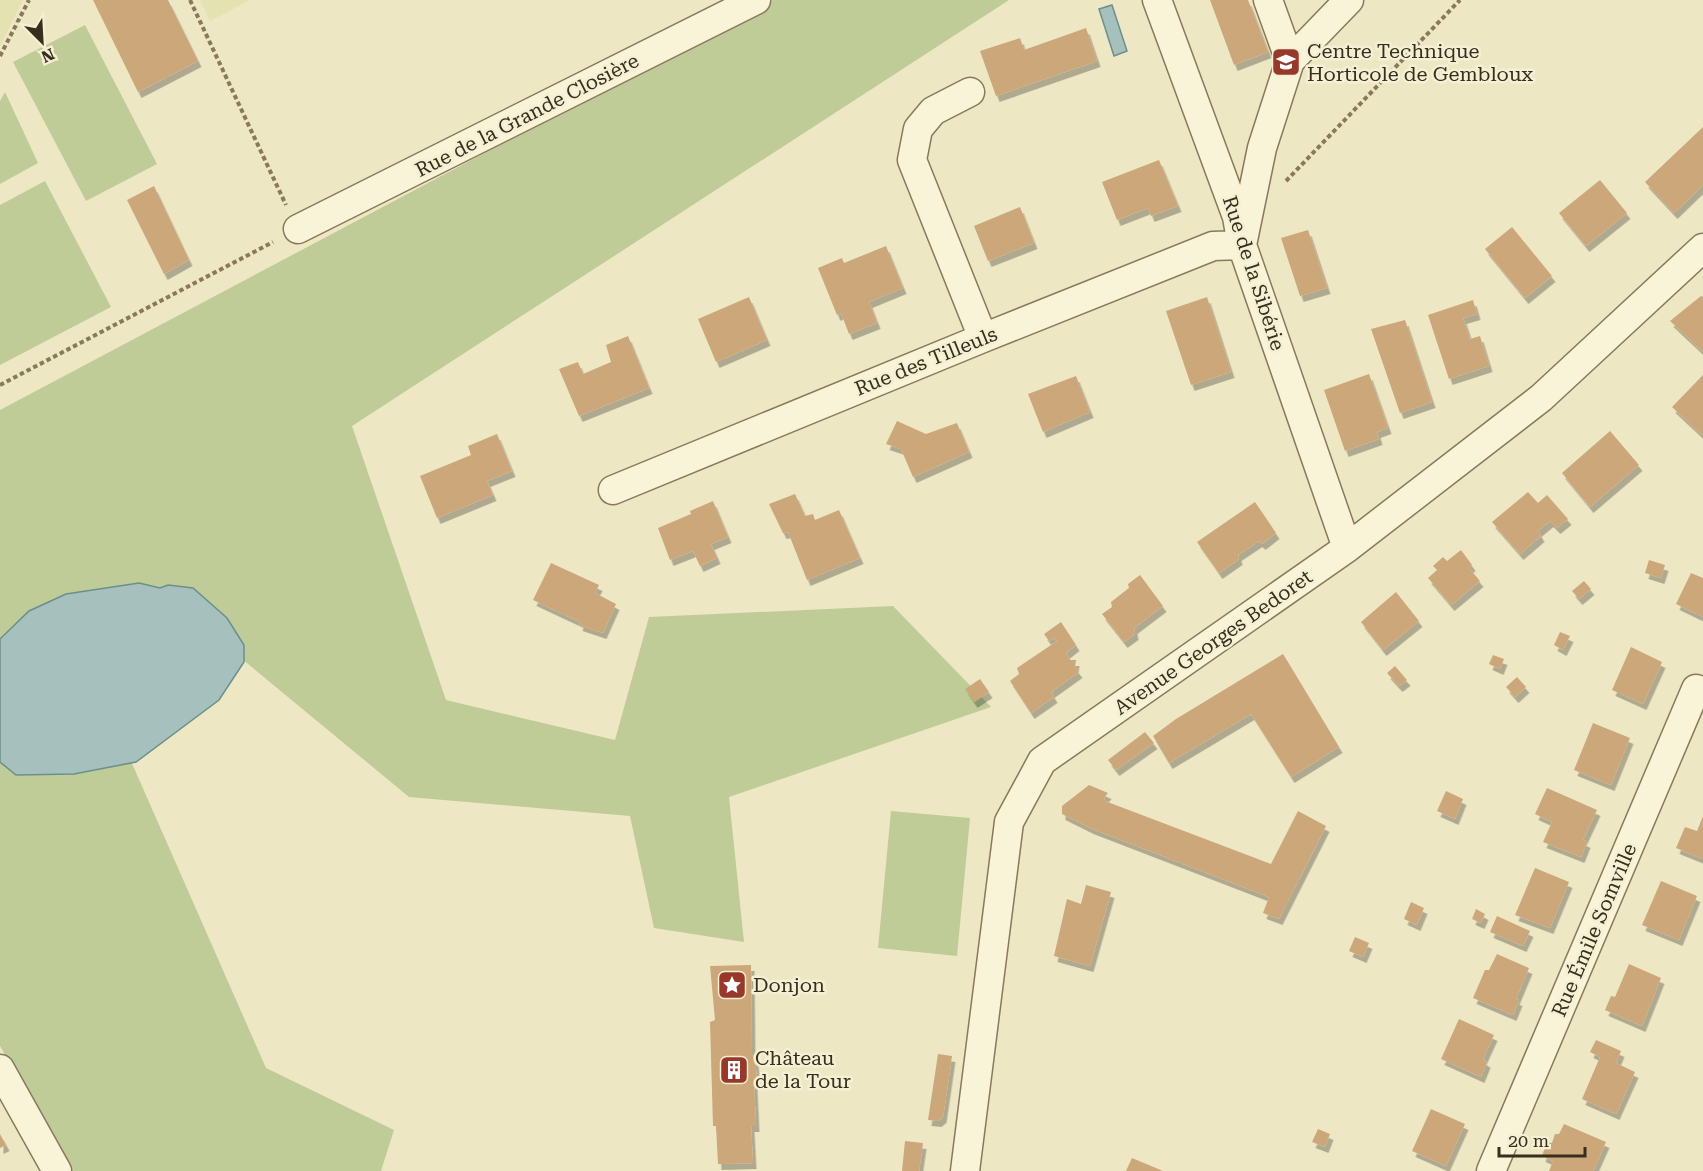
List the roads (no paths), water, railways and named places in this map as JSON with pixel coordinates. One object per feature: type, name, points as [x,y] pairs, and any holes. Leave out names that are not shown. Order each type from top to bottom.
[{"type":"street","name":"Rue de la Grande Closière","points":[[298,229],[756,0]]},
{"type":"street","name":"Rue de la Sibérie","points":[[1157,0],[1237,218],[1242,245],[1347,548]]},
{"type":"street","points":[[1268,0],[1290,61]]},
{"type":"street","points":[[1242,245],[1262,148],[1290,61],[1349,0]]},
{"type":"street","points":[[970,92],[933,111],[918,129],[912,160],[983,338]]},
{"type":"street","name":"Rue des Tilleuls","points":[[613,490],[1213,246],[1242,245]]},
{"type":"street","name":"Avenue Georges Bedoret","points":[[965,1171],[1009,822],[1042,761],[1347,548],[1541,398],[1703,248]]},
{"type":"street","name":"Rue Émile Somville","points":[[1491,1171],[1696,689]]},
{"type":"street","points":[[0,1069],[57,1171]]},
{"type":"water","points":[[1112,5],[1127,51],[1114,56],[1099,9]]},
{"type":"water","points":[[139,583],[160,588],[168,585],[193,588],[227,618],[244,645],[244,662],[219,700],[136,762],[74,774],[16,775],[0,762],[0,639],[29,611],[66,594]]},
{"type":"place","name":"Centre Technique Horticole de Gembloux","points":[[1286,62]]},
{"type":"place","name":"Donjon","points":[[732,985]]},
{"type":"place","name":"Château de la Tour","points":[[734,1070]]}]
